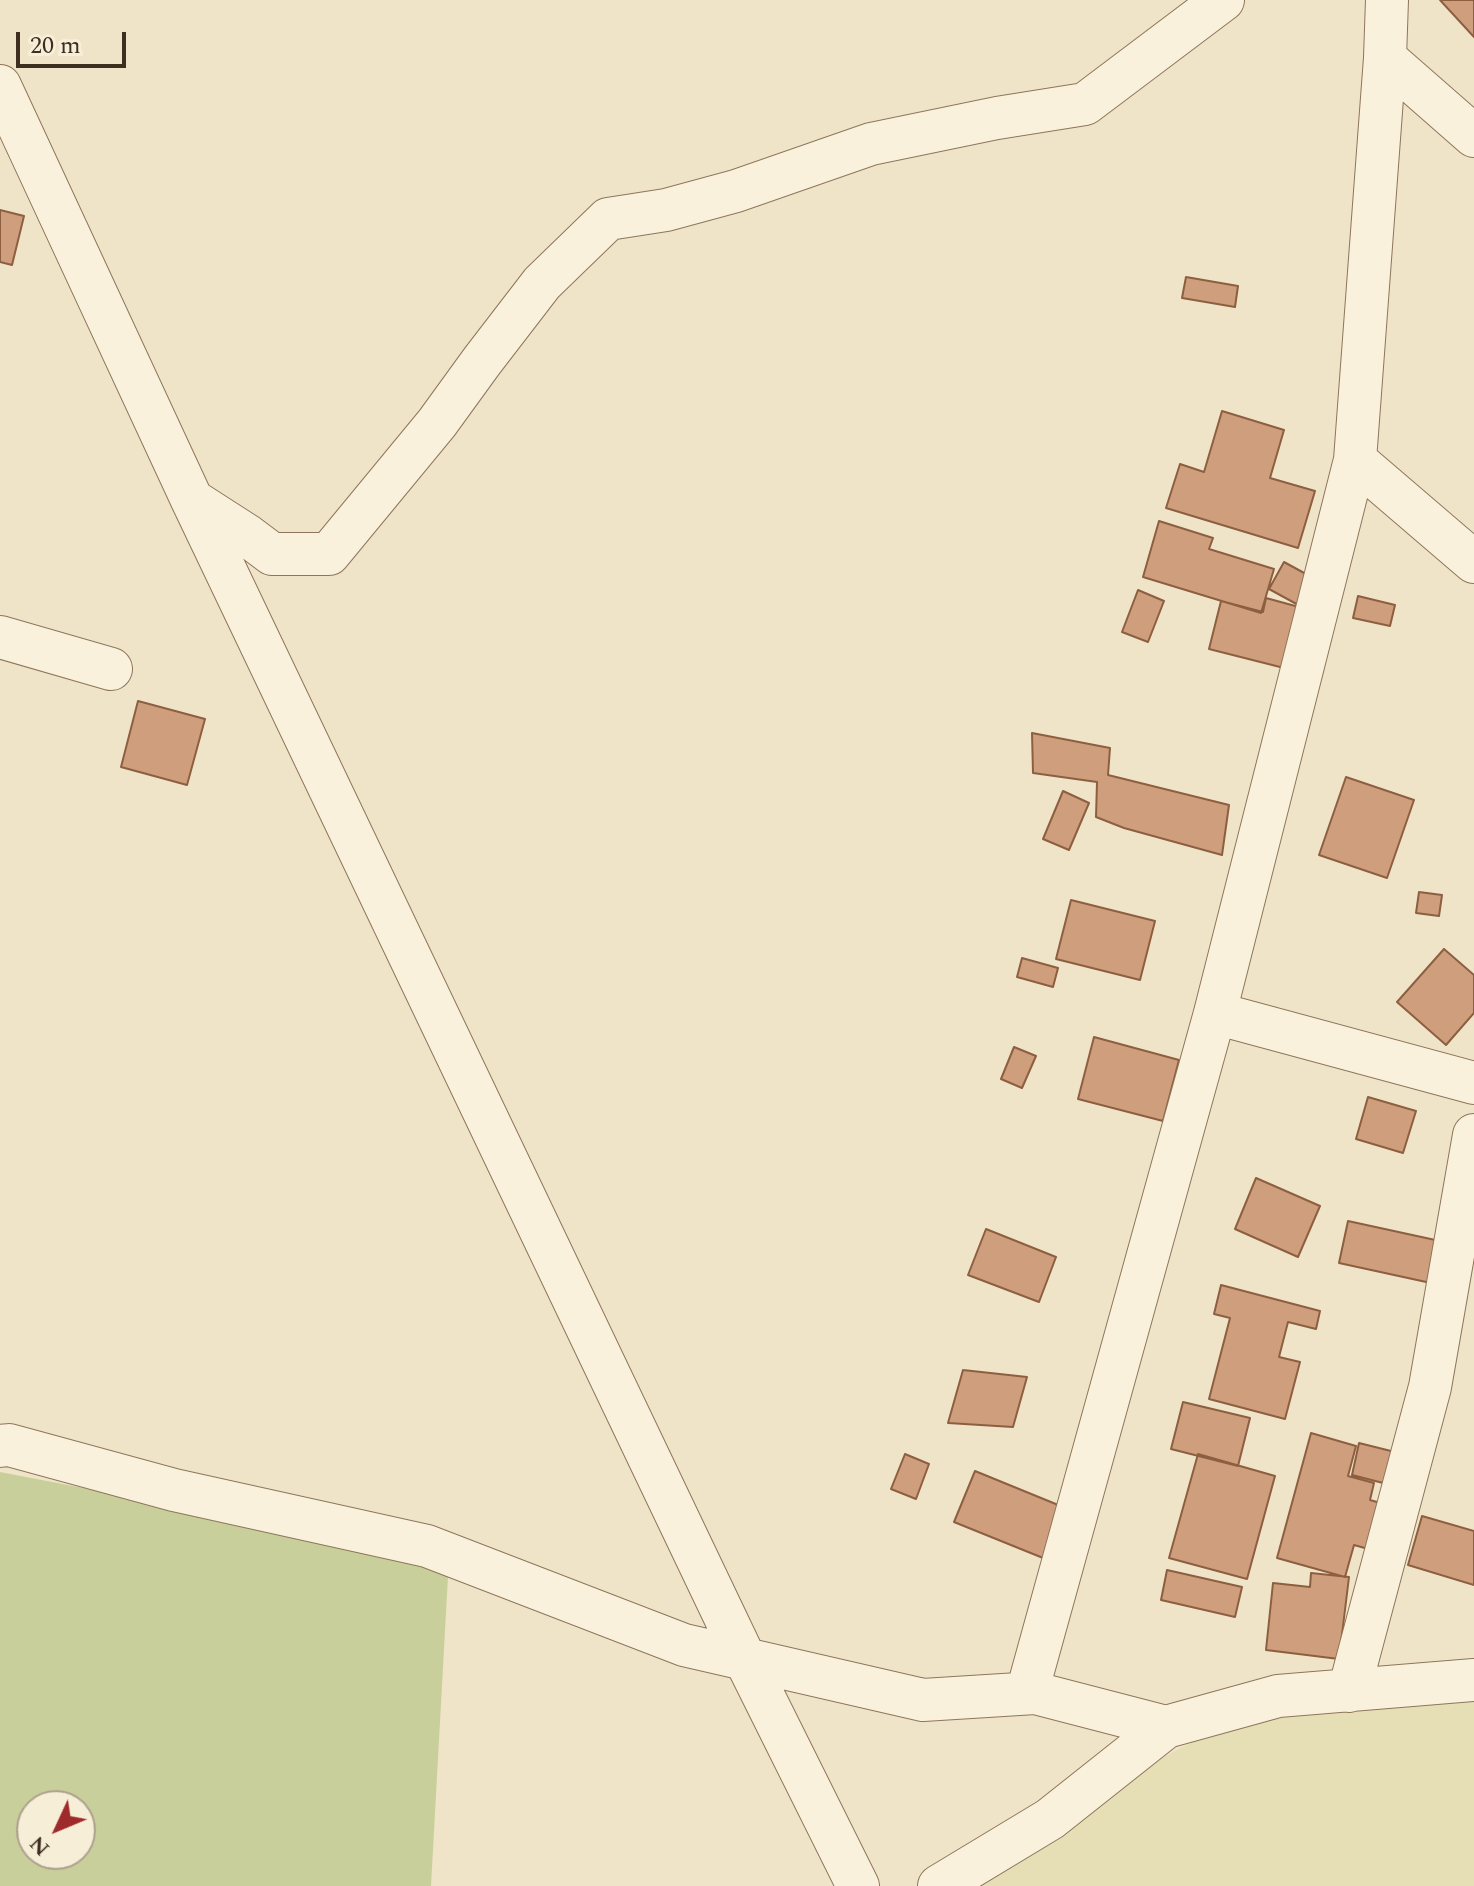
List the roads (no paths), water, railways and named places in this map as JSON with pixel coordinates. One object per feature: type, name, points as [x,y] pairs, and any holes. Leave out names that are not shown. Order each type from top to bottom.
[{"type":"street","points":[[192,500],[272,554],[329,554],[437,423],[542,283],[608,219],[666,210],[736,191],[871,144],[997,118],[1085,104],[1223,0]]},
{"type":"street","points":[[1035,1693],[1031,1678],[1215,1013],[1355,460],[1387,0]]},
{"type":"street","points":[[1385,58],[1474,136]]},
{"type":"street","points":[[0,86],[192,500],[745,1659],[858,1886]]},
{"type":"street","points":[[1355,460],[1474,562]]},
{"type":"street","points":[[0,637],[111,669]]},
{"type":"street","points":[[1215,1013],[1474,1083]]},
{"type":"street","points":[[1349,1691],[1430,1387],[1474,1135]]},
{"type":"street","points":[[0,1446],[9,1445],[174,1490],[427,1546],[684,1645],[923,1700],[1035,1693],[1166,1727]]},
{"type":"street","points":[[939,1886],[1050,1819],[1166,1727],[1278,1696],[1474,1680]]}]
